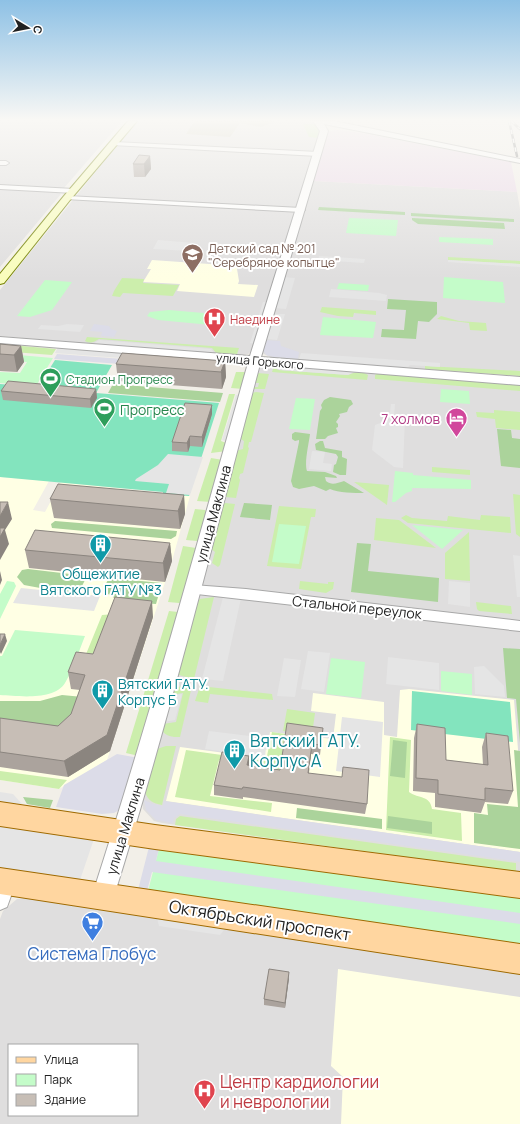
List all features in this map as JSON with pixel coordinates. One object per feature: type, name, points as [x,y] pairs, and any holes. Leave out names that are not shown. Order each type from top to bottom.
[{"type":"main road","points":[[0,281],[89,173]]},
{"type":"main road","points":[[0,814],[122,832],[520,885]]},
{"type":"main road","name":"Октябрьский проспект","points":[[2,888],[103,896],[520,959]]},
{"type":"street","name":"улица Маклина","points":[[103,896],[122,832],[139,783],[255,361],[312,173]]},
{"type":"street","points":[[0,187],[70,195],[301,210]]},
{"type":"street","name":"улица Горького","points":[[0,340],[255,361],[520,380]]},
{"type":"street","name":"Стальной переулок","points":[[193,590],[253,595],[520,626]]},
{"type":"shaded area","points":[[0,173],[77,173],[64,188],[60,190],[0,187]]},
{"type":"shaded area","points":[[94,173],[308,173],[252,351],[248,354],[235,356],[0,336],[0,290]]},
{"type":"shaded area","points":[[316,173],[513,173],[517,192],[314,181]]},
{"type":"shaded area","points":[[314,181],[517,192],[520,209],[520,376],[276,358],[262,353],[261,349]]},
{"type":"shaded area","points":[[0,188],[59,192],[61,194],[0,267]]},
{"type":"shaded area","points":[[158,240],[194,243],[190,251],[153,249]]},
{"type":"shaded area","points":[[319,256],[365,259],[364,263],[318,260]]},
{"type":"shaded area","name":"Детский сад № 201 \"Серебряное копытце\"","points":[[152,260],[238,266],[238,284],[258,285],[254,297],[177,291],[180,284],[143,282],[151,269],[147,269]]},
{"type":"shaded area","points":[[448,260],[520,264],[520,267],[448,262]]},
{"type":"shaded area","points":[[283,277],[295,278],[286,309],[274,308]]},
{"type":"shaded area","points":[[331,289],[387,295],[386,301],[329,297]]},
{"type":"shaded area","points":[[263,302],[268,302],[255,344],[250,343]]},
{"type":"shaded area","points":[[275,314],[285,314],[277,340],[267,339]]},
{"type":"shaded area","points":[[67,324],[84,325],[80,332],[38,329],[41,325],[58,326]]},
{"type":"shaded area","points":[[94,324],[109,326],[111,329],[117,331],[114,337],[101,336],[102,332],[90,331]]},
{"type":"shaded area","points":[[99,340],[211,349],[215,354],[93,344]]},
{"type":"shaded area","points":[[265,340],[280,341],[281,346],[299,352],[298,359],[266,355],[263,350]]},
{"type":"shaded area","points":[[58,347],[124,353],[121,358],[55,353]]},
{"type":"shaded area","points":[[301,353],[440,363],[440,367],[410,365],[408,367],[299,359]]},
{"type":"shaded area","points":[[57,354],[123,359],[120,364],[54,359]]},
{"type":"shaded area","points":[[266,365],[520,384],[520,872],[162,823],[154,821],[143,809],[142,799],[259,367]]},
{"type":"shaded area","points":[[274,366],[354,372],[348,375],[279,370]]},
{"type":"shaded area","points":[[244,394],[230,442],[222,440],[236,395]]},
{"type":"shaded area","points":[[391,404],[395,404],[394,416],[405,417],[403,468],[394,467],[372,450],[375,425],[389,420]]},
{"type":"shaded area","points":[[312,451],[325,452],[323,463],[332,464],[331,471],[309,469]]},
{"type":"shaded area","points":[[168,454],[203,457],[190,495],[166,493],[169,484],[135,481],[158,465]]},
{"type":"shaded area","points":[[0,477],[49,481],[33,510],[45,512],[61,482],[190,496],[172,561],[107,760],[59,789],[0,780]]},
{"type":"shaded area","points":[[513,555],[520,556],[520,597],[517,597]]},
{"type":"shaded area","points":[[449,581],[470,583],[470,607],[448,604]]},
{"type":"shaded area","points":[[21,588],[100,596],[94,611],[13,603]]},
{"type":"shaded area","points":[[223,597],[241,598],[223,681],[202,679]]},
{"type":"shaded area","points":[[308,651],[330,653],[324,692],[301,689]]},
{"type":"shaded area","points":[[388,657],[439,663],[439,690],[386,684]]},
{"type":"shaded area","points":[[284,658],[301,660],[295,697],[277,696]]},
{"type":"shaded area","points":[[484,666],[504,686],[505,697],[475,694],[474,667]]},
{"type":"shaded area","points":[[409,689],[514,700],[520,774],[520,852],[166,801],[180,747],[255,757],[267,749],[270,732],[333,739],[336,714],[311,711],[313,693],[384,702],[384,735],[397,737],[400,690]]},
{"type":"shaded area","points":[[182,694],[175,720],[163,722],[170,696]]},
{"type":"shaded area","points":[[342,717],[383,722],[380,777],[336,771]]},
{"type":"shaded area","points":[[209,731],[267,738],[265,757],[205,749]]},
{"type":"shaded area","points":[[117,754],[139,758],[121,809],[114,813],[102,814],[56,807],[64,785]]},
{"type":"shaded area","points":[[0,792],[13,794],[22,804],[0,802]]},
{"type":"shaded area","points":[[144,800],[163,806],[164,801],[520,852],[520,862],[180,814],[174,818],[173,823],[156,820],[146,810]]},
{"type":"shaded area","points":[[0,823],[95,836],[80,880],[0,868]]},
{"type":"shaded area","points":[[150,843],[160,845],[156,861],[520,913],[520,924],[152,872],[147,891],[138,890]]},
{"type":"shaded area","points":[[36,897],[520,971],[520,1124],[0,1124],[0,919],[3,911],[17,899]]},
{"type":"shaded area","points":[[156,914],[227,926],[220,935],[159,926]]},
{"type":"shaded area","points":[[338,969],[520,997],[520,1124],[341,1124],[343,1077],[331,1066]]},
{"type":"green space","points":[[319,207],[405,212],[405,215],[318,210]]},
{"type":"green space","points":[[411,213],[514,219],[514,222],[411,216]]},
{"type":"green space","points":[[349,218],[398,220],[396,236],[346,233]]},
{"type":"green space","points":[[412,218],[504,223],[505,229],[418,224],[412,220]]},
{"type":"green space","points":[[439,237],[493,239],[493,245],[439,242]]},
{"type":"green space","points":[[448,257],[520,261],[520,264],[448,260]]},
{"type":"green space","points":[[444,277],[503,282],[505,303],[443,298]]},
{"type":"green space","points":[[122,278],[144,279],[143,283],[179,285],[173,296],[123,293],[120,297],[112,296]]},
{"type":"green space","points":[[45,280],[72,282],[52,310],[30,317],[17,316]]},
{"type":"green space","points":[[339,283],[369,285],[368,291],[337,289]]},
{"type":"green space","points":[[388,299],[437,302],[437,314],[429,322],[418,321],[416,339],[381,337],[382,329],[404,330],[406,310],[387,309]]},
{"type":"green space","points":[[322,307],[376,311],[376,315],[354,313],[353,317],[338,316],[320,312]]},
{"type":"green space","points":[[169,310],[215,314],[211,325],[158,320],[147,316],[150,312]]},
{"type":"green space","points":[[441,316],[459,321],[486,323],[487,331],[470,330],[469,323],[437,319]]},
{"type":"green space","points":[[323,317],[376,322],[373,338],[320,335]]},
{"type":"green space","points":[[87,337],[239,348],[237,354],[216,353],[212,348],[99,339],[94,342],[89,342],[85,341]]},
{"type":"green space","points":[[0,344],[56,349],[52,355],[0,351]]},
{"type":"green space","points":[[7,354],[53,358],[36,386],[0,383],[0,372],[20,373],[27,362],[3,360]]},
{"type":"green space","name":"Прогресс","points":[[55,360],[112,365],[96,393],[219,403],[189,496],[163,494],[163,492],[0,477],[0,384],[38,387]]},
{"type":"green space","points":[[274,366],[278,370],[348,375],[360,372],[368,375],[367,380],[272,372]]},
{"type":"green space","points":[[425,366],[520,371],[520,376],[425,369]]},
{"type":"green space","points":[[236,372],[248,372],[243,389],[231,388]]},
{"type":"green space","points":[[257,373],[269,374],[265,389],[253,389],[253,387],[258,387],[259,383],[255,383]]},
{"type":"green space","points":[[378,373],[520,384],[520,391],[375,379],[375,375]]},
{"type":"green space","points":[[113,384],[223,393],[220,402],[108,393]]},
{"type":"green space","points":[[441,389],[469,391],[470,404],[440,402]]},
{"type":"green space","points":[[252,393],[264,393],[251,442],[249,442],[243,473],[240,474],[236,498],[225,497],[235,451],[243,449],[244,441],[239,438]]},
{"type":"green space","points":[[229,394],[235,394],[221,441],[229,444],[227,451],[211,453]]},
{"type":"green space","points":[[330,397],[351,400],[353,404],[349,407],[347,412],[339,414],[340,416],[336,422],[338,424],[338,427],[336,428],[338,433],[328,436],[325,439],[316,439],[320,411],[322,408],[321,405],[324,400]]},
{"type":"green space","points":[[296,398],[315,399],[310,430],[289,429]]},
{"type":"green space","points":[[494,410],[520,412],[520,430],[496,428],[495,419],[477,417],[476,412],[494,413]]},
{"type":"green space","points":[[497,429],[511,430],[512,438],[520,439],[520,468],[501,466]]},
{"type":"green space","points":[[295,432],[310,434],[306,458],[307,471],[325,472],[336,476],[337,478],[325,477],[326,481],[332,484],[344,481],[364,493],[342,492],[330,489],[326,491],[314,486],[299,489],[293,487],[291,481],[299,442],[299,440],[295,441],[292,439],[292,434]]},
{"type":"green space","points":[[323,441],[325,448],[342,451],[342,457],[347,459],[346,475],[340,475],[333,472],[334,465],[336,464],[338,457],[336,454],[316,450],[315,444]]},
{"type":"green space","points":[[211,458],[223,460],[211,502],[197,501]]},
{"type":"green space","points":[[432,467],[470,470],[470,475],[432,472]]},
{"type":"green space","points":[[395,471],[413,473],[413,475],[471,480],[471,489],[412,488],[412,491],[406,493],[395,502],[392,502]]},
{"type":"green space","points":[[354,482],[389,485],[387,505]]},
{"type":"green space","points":[[513,494],[520,495],[520,537],[516,534]]},
{"type":"green space","points":[[244,503],[272,505],[270,520],[240,517]]},
{"type":"green space","points":[[223,504],[235,504],[220,565],[218,567],[212,563],[215,552],[210,548]]},
{"type":"green space","points":[[279,506],[316,509],[315,517],[311,517],[301,569],[267,566]]},
{"type":"green space","points":[[195,509],[205,510],[209,514],[201,540],[186,540]]},
{"type":"green space","points":[[406,515],[412,518],[447,521],[448,516],[480,520],[481,515],[510,517],[511,533],[408,523],[401,518]]},
{"type":"green space","points":[[376,518],[399,520],[436,548],[374,540]]},
{"type":"green space","points":[[55,521],[177,531],[176,536],[171,539],[52,528],[51,524]]},
{"type":"green space","points":[[279,524],[306,526],[299,564],[272,562]]},
{"type":"green space","points":[[412,525],[463,530],[442,549]]},
{"type":"green space","points":[[469,532],[470,581],[445,579],[445,553]]},
{"type":"green space","points":[[357,543],[371,544],[368,571],[439,578],[438,602],[351,592]]},
{"type":"green space","points":[[183,546],[196,548],[197,550],[183,602],[168,602]]},
{"type":"green space","points":[[28,569],[87,576],[81,588],[70,592],[51,590],[24,585],[17,577],[22,570]]},
{"type":"green space","points":[[109,578],[162,583],[156,604],[120,600],[108,594],[103,589]]},
{"type":"green space","points":[[7,581],[14,582],[16,586],[0,619],[0,594]]},
{"type":"green space","points":[[300,581],[328,584],[328,582],[334,582],[333,589],[326,593],[299,589]]},
{"type":"green space","points":[[214,597],[194,679],[179,675],[176,671],[195,603],[200,599]]},
{"type":"green space","points":[[476,602],[511,606],[512,614],[479,611],[477,609]]},
{"type":"green space","points":[[169,611],[178,612],[139,756],[126,753]]},
{"type":"green space","points":[[115,614],[94,667],[82,664],[102,615]]},
{"type":"green space","points":[[15,630],[85,636],[71,672],[60,689],[53,693],[35,696],[0,695],[0,656],[2,656]]},
{"type":"green space","points":[[503,648],[520,649],[520,743],[516,699],[507,698]]},
{"type":"green space","points":[[331,658],[365,662],[361,698],[326,694]]},
{"type":"green space","points":[[441,671],[472,674],[472,695],[441,691]]},
{"type":"green space","points":[[185,685],[192,686],[180,737],[169,736],[161,729],[163,724],[176,722],[183,693],[170,695],[172,689]]},
{"type":"green space","points":[[200,686],[272,694],[273,700],[210,694],[208,703],[195,701]]},
{"type":"green space","points":[[412,691],[510,702],[513,742],[411,730]]},
{"type":"green space","points":[[62,695],[83,697],[71,729],[0,726],[0,701],[40,701]]},
{"type":"green space","points":[[287,709],[315,713],[312,735],[283,731]]},
{"type":"green space","points":[[272,732],[285,734],[279,774],[252,770],[252,764],[219,760],[210,796],[272,803],[271,812],[175,797],[186,750],[266,761]]},
{"type":"green space","points":[[390,737],[411,740],[409,792],[429,801],[432,809],[461,813],[462,841],[386,830]]},
{"type":"green space","points":[[393,740],[407,742],[405,778],[390,776]]},
{"type":"green space","points":[[166,746],[176,746],[162,805],[151,801],[145,792],[157,749]]},
{"type":"green space","points":[[514,750],[520,751],[520,849],[474,843],[474,813],[488,815],[487,804],[518,807]]},
{"type":"green space","points":[[0,771],[67,780],[59,789],[0,780]]},
{"type":"green space","points":[[23,797],[53,800],[50,808],[27,804]]},
{"type":"green space","points":[[297,808],[382,819],[382,829],[296,818]]},
{"type":"green space","points":[[180,816],[516,863],[516,872],[175,825],[176,819]]},
{"type":"green space","points":[[388,816],[432,822],[432,834],[387,828]]},
{"type":"green space","points":[[160,845],[520,893],[520,946],[148,891]]},
{"type":"building","points":[[0,344],[21,346],[14,355],[0,354]]},
{"type":"building","points":[[122,353],[225,361],[221,372],[116,364]]},
{"type":"building","points":[[8,381],[96,389],[90,399],[1,391]]},
{"type":"building","name":"Прогресс","points":[[185,403],[212,405],[202,437],[190,436],[187,443],[172,442]]},
{"type":"building","points":[[58,484],[184,495],[178,511],[50,499]]},
{"type":"building","points":[[0,502],[8,502],[0,516]]},
{"type":"building","points":[[0,528],[5,528],[0,537]]},
{"type":"building","points":[[35,530],[170,543],[163,563],[25,550]]},
{"type":"building","name":"Вятский ГАТУ. Корпус Б","points":[[115,597],[152,601],[107,735],[64,761],[0,752],[0,718],[58,726],[71,714],[85,675],[68,672],[76,652],[93,654]]},
{"type":"building","points":[[0,634],[5,634],[0,645]]},
{"type":"building","name":"Вятский ГАТУ. Корпус А","points":[[287,723],[323,728],[321,745],[312,744],[308,773],[342,777],[343,767],[369,770],[367,804],[243,787],[242,789],[214,785],[222,752],[249,756],[247,765],[280,770]]},
{"type":"building","points":[[417,724],[445,728],[446,760],[488,765],[486,733],[508,736],[513,791],[485,788],[485,800],[438,794],[438,780],[416,778]]},
{"type":"building","points":[[269,969],[289,972],[285,1003],[264,999]]},
{"type":"place","name":"Детский сад № 201 \"Серебряное копытце\"","points":[[193,274]]},
{"type":"place","name":"Наедине","points":[[214,338]]},
{"type":"place","name":"Стадион Прогресс","points":[[50,398]]},
{"type":"place","name":"Прогресс","points":[[105,428]]},
{"type":"place","name":"7 холмов","points":[[456,438]]},
{"type":"place","name":"Общежитие Вятского ГАТУ №3","points":[[101,564]]},
{"type":"place","name":"Вятский ГАТУ. Корпус Б","points":[[103,710]]},
{"type":"place","name":"Вятский ГАТУ. Корпус А","points":[[234,770]]},
{"type":"place","name":"Система Глобус","points":[[92,942]]},
{"type":"place","name":"Центр кардиологии и неврологии","points":[[204,1110]]}]
